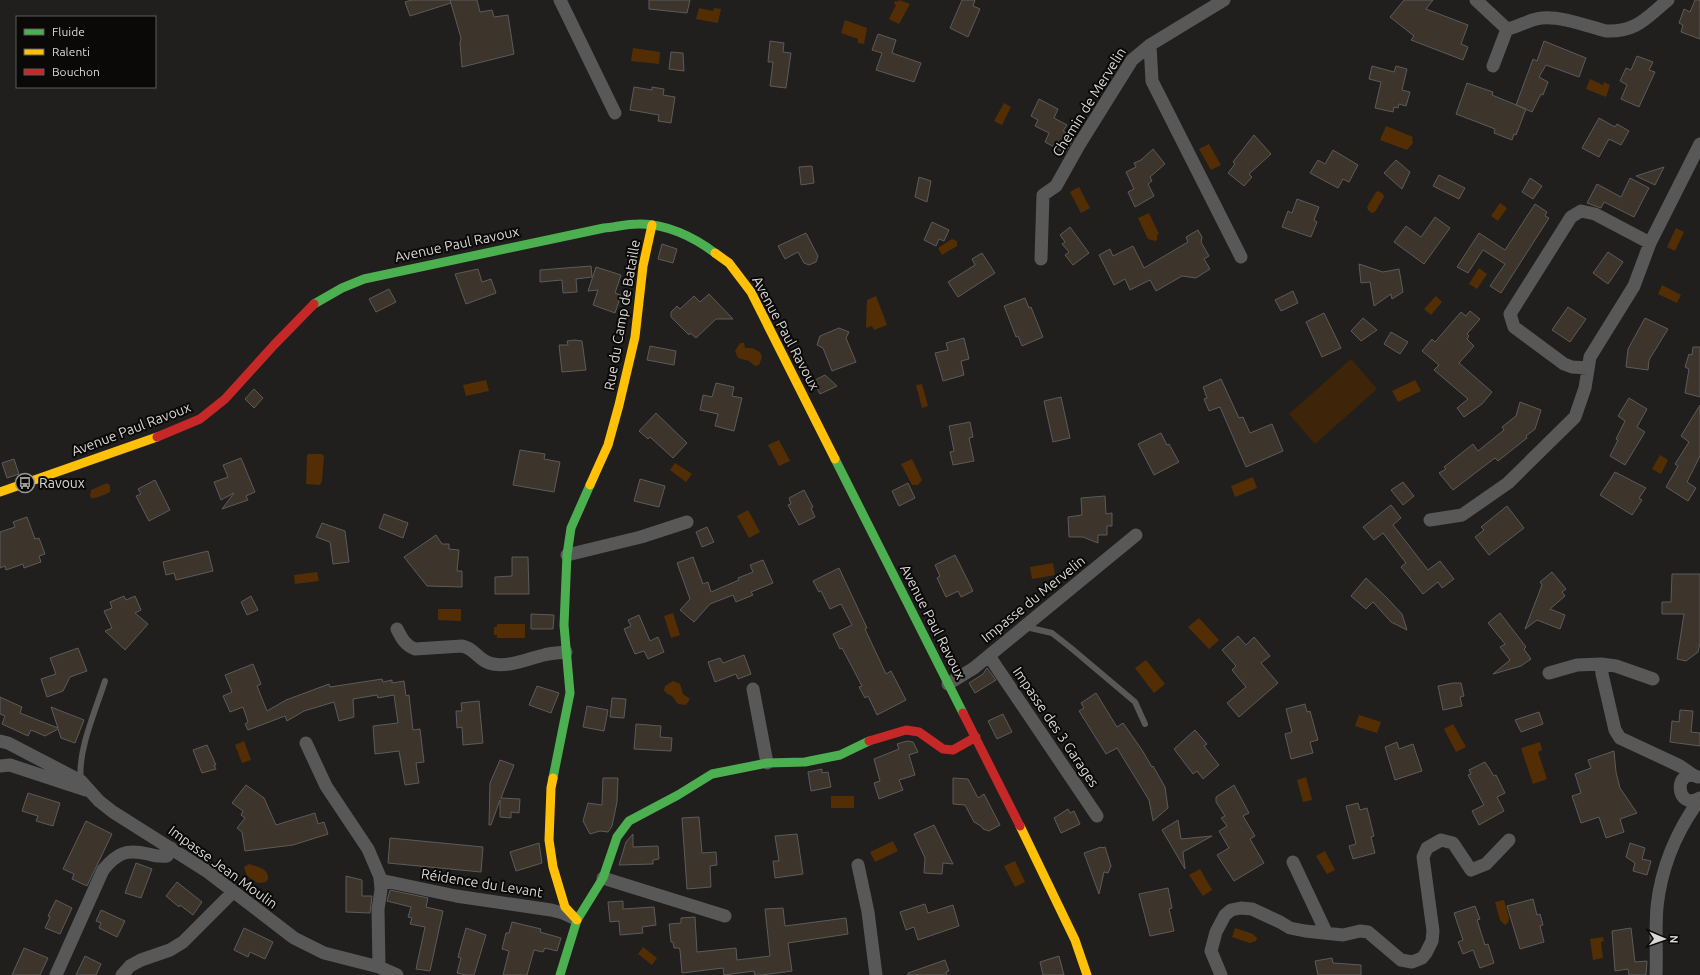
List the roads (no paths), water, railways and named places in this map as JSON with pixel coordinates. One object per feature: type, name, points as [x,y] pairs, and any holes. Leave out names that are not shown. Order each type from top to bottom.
[{"type":"street","points":[[560,0],[615,113]]},
{"type":"street","name":"Chemin de Mervelin","points":[[1041,259],[1043,195],[1056,186],[1079,145],[1132,60],[1150,45],[1224,0]]},
{"type":"street","points":[[1476,0],[1507,29]]},
{"type":"street","points":[[1507,29],[1515,28],[1531,20],[1543,18],[1556,19],[1606,31],[1622,31],[1633,28],[1639,24],[1668,0]]},
{"type":"street","points":[[1493,66],[1507,29]]},
{"type":"street","points":[[1150,45],[1152,81],[1240,257]]},
{"type":"street","points":[[1430,520],[1462,516],[1508,483],[1575,417],[1585,388],[1590,357],[1634,286],[1650,243],[1700,144]]},
{"type":"street","points":[[1588,368],[1572,367],[1564,364],[1514,328],[1510,314],[1570,217],[1581,211],[1595,214],[1650,243]]},
{"type":"street","name":"Avenue Paul Ravoux","points":[[0,492],[158,437],[200,419],[225,399],[313,305],[364,279],[410,268],[630,224],[652,225],[691,237],[730,263],[746,283],[976,737],[1075,940],[1087,975]]},
{"type":"street","name":"Rue du Camp de Bataille","points":[[577,920],[566,907],[553,867],[549,840],[550,788],[570,692],[564,625],[567,555],[571,528],[608,445],[619,405],[635,337],[643,266],[652,225]]},
{"type":"street","points":[[567,555],[641,537],[687,522]]},
{"type":"street","name":"Impasse du Mervelin","points":[[948,684],[974,668],[1136,536]]},
{"type":"street","points":[[397,629],[402,640],[408,646],[415,649],[462,646],[469,647],[481,660],[492,664],[515,663],[547,654],[566,652]]},
{"type":"street","name":"Impasse des 3 Garages","points":[[989,656],[1096,816]]},
{"type":"street","points":[[1601,664],[1615,730],[1620,738],[1693,775],[1680,791],[1684,798],[1694,802],[1666,865],[1657,907],[1656,975]]},
{"type":"street","points":[[1549,673],[1577,665],[1601,664],[1616,666],[1653,679]]},
{"type":"street","points":[[753,689],[767,763]]},
{"type":"street","points":[[560,975],[577,920],[603,878],[617,837],[629,821],[678,795],[712,774],[767,763],[805,762],[840,754],[872,740],[906,730],[919,732],[943,749],[953,750],[976,737]]},
{"type":"street","name":"Impasse Jean Moulin","points":[[0,741],[8,743],[81,782],[99,801],[113,812],[208,872],[294,938],[324,953],[379,967],[398,975]]},
{"type":"street","points":[[306,743],[326,786],[368,849],[376,865],[381,890],[378,909],[379,967]]},
{"type":"street","points":[[0,766],[10,765],[91,792]]},
{"type":"street","points":[[1221,975],[1211,951],[1216,932],[1225,915],[1231,910],[1241,908],[1252,909],[1290,928],[1305,931],[1344,935],[1360,931],[1368,932],[1402,960],[1412,962],[1422,958],[1432,941],[1433,931],[1423,857],[1427,848],[1441,840],[1453,843],[1470,870],[1486,864],[1509,840]]},
{"type":"street","points":[[56,975],[104,870],[112,859],[120,854],[132,852],[161,857],[167,856],[172,848]]},
{"type":"street","points":[[1293,862],[1326,932]]},
{"type":"street","points":[[858,865],[868,912],[876,975]]},
{"type":"street","points":[[603,878],[726,916]]},
{"type":"street","name":"Réidence du Levant","points":[[380,880],[426,890],[563,913],[577,920]]},
{"type":"street","points":[[122,975],[130,966],[141,960],[170,950],[183,942],[233,892]]},
{"type":"lane","points":[[1024,627],[1052,633],[1071,648],[1135,702],[1145,724]]},
{"type":"lane","points":[[81,782],[80,769],[85,743],[105,681]]},
{"type":"place","name":"Ravoux","points":[[25,483]]}]
